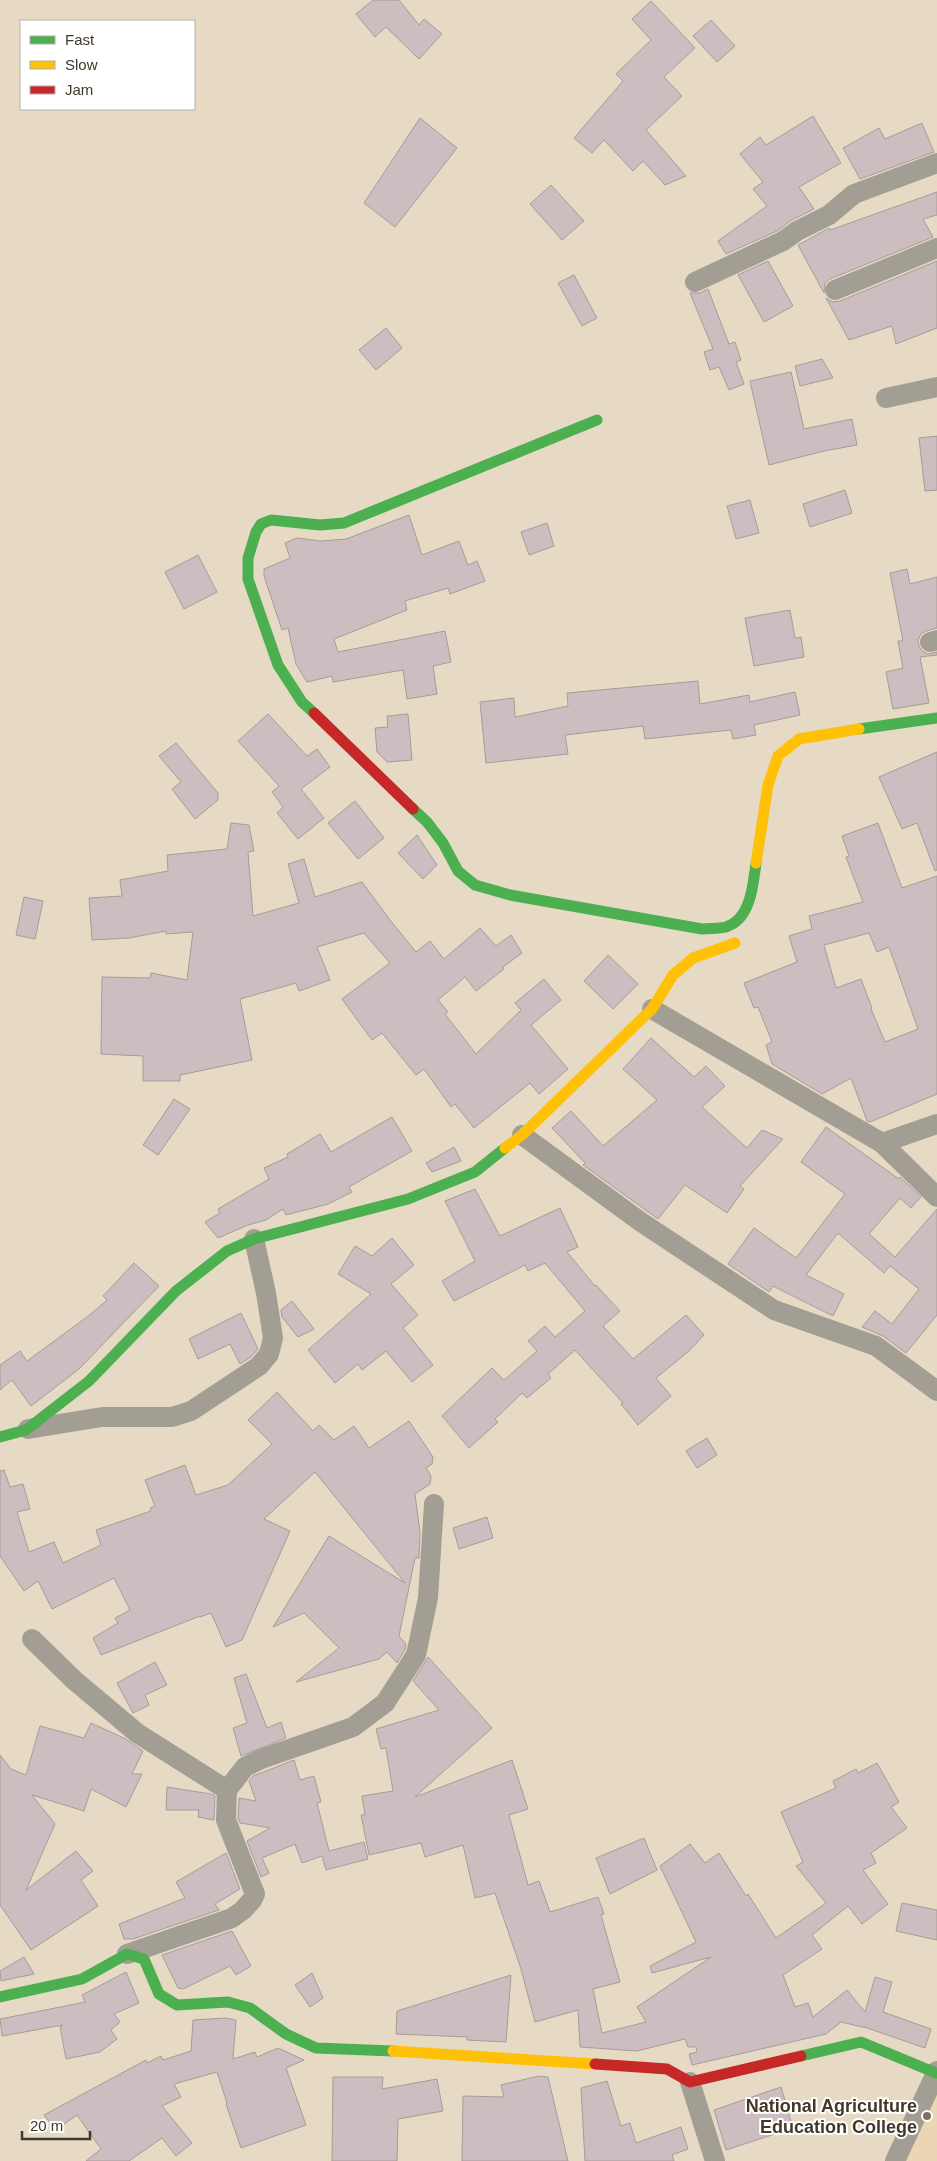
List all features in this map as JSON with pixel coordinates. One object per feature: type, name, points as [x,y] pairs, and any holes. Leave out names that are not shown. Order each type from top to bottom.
[{"type":"street","points":[[694,282],[783,241],[797,231],[829,215],[854,194],[937,163]]},
{"type":"street","points":[[835,290],[937,248]]},
{"type":"street","points":[[886,398],[937,387]]},
{"type":"street","points":[[597,420],[344,522],[320,525],[271,520],[261,524],[256,532],[248,558],[248,579],[278,666],[302,702],[427,822],[443,843],[458,871],[475,885],[510,895],[702,929],[726,927],[741,917],[751,896],[768,785],[778,756],[799,739],[937,718]]},
{"type":"street","points":[[26,1430],[89,1381],[176,1291],[227,1251],[254,1239],[408,1199],[475,1172],[522,1135],[652,1009],[672,974],[693,958],[735,943]]},
{"type":"street","points":[[652,1009],[882,1143],[937,1196]]},
{"type":"street","points":[[882,1143],[937,1124]]},
{"type":"street","points":[[522,1135],[641,1222],[774,1310],[876,1346],[937,1391]]},
{"type":"street","points":[[0,1437],[26,1430],[102,1416],[172,1418],[191,1411],[259,1366],[269,1354],[273,1338],[266,1293],[254,1239]]},
{"type":"street","points":[[0,1997],[82,1979],[127,1954],[232,1918],[252,1900],[254,1894],[226,1820],[227,1790],[245,1767],[353,1727],[385,1703],[416,1655],[428,1598],[434,1504]]},
{"type":"street","points":[[32,1638],[74,1680],[137,1733],[227,1790]]},
{"type":"street","points":[[127,1954],[144,1960],[159,1994],[177,2005],[228,2002],[250,2008],[286,2034],[316,2048],[401,2051],[667,2069],[690,2082],[861,2042],[937,2072],[895,2161]]},
{"type":"street","points":[[690,2082],[715,2161]]},
{"type":"shaded area","name":"National Agriculture Education College","points":[[937,2070],[937,2161],[896,2161]]},
{"type":"building","points":[[373,0],[399,0],[419,25],[424,19],[442,34],[419,59],[386,27],[375,37],[356,14]]},
{"type":"building","points":[[651,1],[695,48],[664,77],[682,96],[646,130],[686,176],[665,185],[643,161],[633,171],[604,140],[592,153],[574,138],[623,81],[616,74],[651,40],[632,19]]},
{"type":"building","points":[[711,20],[735,46],[717,62],[693,36]]},
{"type":"building","points":[[813,116],[841,163],[799,187],[814,209],[792,220],[777,231],[726,254],[718,241],[767,206],[753,189],[763,182],[740,154],[760,137],[766,145]]},
{"type":"building","points":[[420,118],[457,148],[395,227],[364,203]]},
{"type":"building","points":[[922,123],[934,152],[860,179],[843,148],[879,128],[885,139]]},
{"type":"building","points":[[551,185],[584,221],[562,240],[530,204]]},
{"type":"building","points":[[937,192],[937,215],[923,219],[933,237],[830,279],[825,283],[824,293],[798,245],[829,228],[830,230]]},
{"type":"building","points":[[768,261],[793,306],[764,322],[738,275]]},
{"type":"building","points":[[937,261],[937,328],[896,344],[892,326],[849,340],[826,298],[833,302],[840,301]]},
{"type":"building","points":[[574,275],[597,318],[582,326],[558,283]]},
{"type":"building","points":[[708,289],[729,344],[735,342],[741,360],[736,362],[744,384],[729,390],[719,367],[710,370],[704,352],[713,349],[690,293],[700,293]]},
{"type":"building","points":[[386,328],[402,348],[376,370],[359,350]]},
{"type":"building","points":[[822,359],[833,378],[800,386],[795,366]]},
{"type":"building","points":[[791,372],[804,429],[852,419],[857,445],[769,465],[750,381]]},
{"type":"building","points":[[937,436],[937,490],[925,491],[919,438]]},
{"type":"building","points":[[845,490],[852,513],[810,527],[803,504]]},
{"type":"building","points":[[750,500],[759,533],[736,539],[727,506]]},
{"type":"building","points":[[409,515],[422,555],[459,541],[468,565],[477,561],[485,581],[450,594],[448,588],[405,601],[407,610],[334,639],[338,652],[445,631],[451,662],[433,666],[437,694],[407,699],[403,670],[333,682],[332,676],[307,682],[296,664],[288,628],[282,630],[264,576],[264,569],[290,558],[285,543],[297,538],[321,541],[346,539]]},
{"type":"building","points":[[547,523],[554,546],[529,555],[521,532]]},
{"type":"building","points":[[198,555],[217,592],[184,609],[165,572]]},
{"type":"building","points":[[907,569],[910,584],[937,577],[937,628],[921,634],[918,640],[922,651],[928,654],[937,652],[937,655],[920,657],[929,703],[893,709],[886,672],[903,668],[898,641],[903,641],[890,573]]},
{"type":"building","points":[[790,610],[795,638],[801,637],[804,657],[754,666],[745,618]]},
{"type":"building","points":[[698,681],[700,704],[749,695],[750,702],[795,692],[800,715],[754,725],[756,735],[733,739],[731,730],[645,739],[643,726],[565,735],[568,754],[486,763],[480,702],[514,698],[515,717],[568,706],[567,693]]},
{"type":"building","points":[[268,714],[307,756],[317,749],[330,767],[301,789],[324,818],[298,839],[277,813],[283,807],[272,792],[279,786],[238,741]]},
{"type":"building","points":[[408,714],[412,760],[387,762],[377,752],[375,728],[388,727],[387,716]]},
{"type":"building","points":[[176,743],[218,793],[218,800],[195,819],[172,789],[181,782],[159,756]]},
{"type":"building","points":[[937,752],[937,870],[935,871],[917,823],[902,829],[879,777]]},
{"type":"building","points":[[355,801],[384,838],[358,859],[328,823]]},
{"type":"building","points":[[231,823],[249,825],[254,851],[248,852],[253,916],[299,903],[288,864],[304,859],[315,897],[362,882],[416,952],[430,941],[444,959],[480,928],[496,946],[511,935],[522,953],[476,991],[465,977],[438,1000],[448,1012],[445,1014],[476,1054],[521,1010],[515,1003],[544,979],[561,1000],[531,1025],[568,1069],[539,1094],[530,1083],[474,1128],[455,1104],[451,1107],[424,1069],[416,1075],[382,1033],[372,1040],[342,999],[390,963],[364,933],[317,947],[330,980],[299,991],[296,983],[240,999],[252,1060],[180,1075],[180,1081],[143,1081],[143,1056],[101,1054],[102,977],[150,978],[151,973],[187,980],[193,932],[166,934],[166,931],[129,938],[92,940],[89,898],[122,896],[120,880],[168,871],[167,855],[227,849]]},
{"type":"building","points":[[878,823],[902,888],[937,876],[937,1094],[870,1122],[867,1121],[851,1078],[822,1094],[772,1064],[766,1045],[772,1042],[758,1007],[754,1008],[744,983],[797,962],[789,936],[812,929],[809,916],[863,902],[846,857],[849,856],[842,836]],"holes":[[[869,933],[877,952],[889,947],[918,1029],[885,1042],[861,979],[836,988],[824,945]]]},
{"type":"building","points":[[417,835],[437,865],[423,879],[398,853]]},
{"type":"building","points":[[24,897],[43,901],[35,939],[16,935]]},
{"type":"building","points":[[608,955],[638,984],[613,1009],[584,981]]},
{"type":"building","points":[[651,1038],[694,1077],[706,1066],[725,1086],[702,1107],[747,1148],[762,1130],[783,1139],[740,1186],[744,1189],[727,1213],[685,1185],[658,1219],[583,1165],[585,1163],[552,1128],[571,1111],[603,1146],[657,1100],[623,1069]]},
{"type":"building","points":[[174,1099],[190,1109],[158,1155],[143,1145]]},
{"type":"building","points":[[392,1117],[412,1151],[349,1187],[352,1192],[328,1204],[286,1215],[283,1209],[266,1220],[248,1225],[218,1238],[205,1222],[220,1213],[218,1209],[269,1179],[264,1168],[288,1157],[287,1154],[320,1134],[331,1152]]},
{"type":"building","points":[[826,1127],[899,1179],[900,1177],[921,1197],[911,1208],[900,1198],[869,1234],[895,1257],[937,1209],[937,1315],[906,1353],[883,1336],[862,1327],[875,1311],[892,1324],[919,1289],[890,1266],[884,1273],[838,1233],[806,1275],[844,1294],[833,1316],[773,1286],[769,1292],[728,1264],[754,1228],[796,1258],[845,1194],[801,1162]]},
{"type":"building","points":[[454,1147],[461,1161],[432,1172],[426,1163]]},
{"type":"building","points":[[475,1189],[500,1236],[560,1208],[578,1247],[567,1252],[595,1286],[620,1311],[603,1326],[633,1359],[686,1315],[704,1335],[689,1351],[656,1378],[671,1396],[638,1425],[621,1404],[623,1403],[575,1350],[548,1374],[551,1378],[527,1398],[522,1393],[495,1419],[498,1422],[469,1448],[442,1416],[492,1368],[504,1380],[537,1351],[528,1341],[545,1326],[555,1337],[585,1311],[545,1263],[528,1271],[525,1265],[454,1301],[442,1281],[475,1261],[445,1201]]},
{"type":"building","points":[[392,1238],[414,1265],[391,1284],[418,1315],[403,1328],[433,1365],[412,1382],[386,1351],[362,1370],[358,1364],[335,1383],[308,1350],[371,1294],[338,1274],[355,1246],[372,1256]]},
{"type":"building","points":[[134,1263],[159,1286],[79,1369],[31,1406],[12,1380],[0,1390],[0,1365],[20,1351],[27,1361],[91,1314],[107,1300],[103,1296]]},
{"type":"building","points":[[292,1301],[314,1329],[298,1337],[282,1317],[281,1310]]},
{"type":"building","points":[[241,1313],[258,1349],[251,1357],[240,1364],[230,1344],[198,1359],[189,1339]]},
{"type":"building","points":[[277,1392],[313,1431],[319,1425],[334,1440],[354,1426],[369,1448],[409,1421],[433,1457],[432,1464],[426,1468],[431,1476],[430,1484],[415,1494],[420,1532],[419,1558],[415,1558],[399,1636],[406,1644],[405,1650],[397,1663],[387,1652],[379,1659],[296,1682],[339,1648],[304,1613],[273,1627],[329,1536],[405,1583],[315,1472],[264,1519],[290,1531],[242,1640],[226,1647],[211,1613],[101,1655],[93,1638],[118,1623],[115,1618],[130,1610],[114,1578],[52,1609],[38,1581],[24,1591],[0,1556],[0,1471],[4,1470],[10,1487],[23,1484],[30,1509],[17,1512],[29,1552],[54,1542],[63,1563],[101,1545],[96,1530],[151,1511],[150,1508],[155,1506],[145,1480],[185,1465],[196,1495],[228,1485],[272,1444],[248,1420]]},
{"type":"building","points":[[707,1438],[717,1455],[697,1468],[686,1451]]},
{"type":"building","points":[[487,1517],[493,1538],[459,1549],[453,1528]]},
{"type":"building","points":[[428,1657],[492,1728],[415,1797],[512,1760],[528,1809],[509,1815],[528,1885],[539,1881],[550,1912],[598,1897],[604,1914],[601,1915],[620,1982],[593,1989],[602,2033],[646,2022],[637,2007],[711,1957],[652,1973],[650,1966],[696,1942],[660,1866],[690,1844],[705,1863],[719,1853],[746,1896],[748,1894],[776,1938],[826,1903],[796,1866],[803,1862],[781,1812],[836,1788],[833,1781],[856,1769],[858,1773],[877,1763],[899,1802],[891,1807],[907,1828],[871,1853],[876,1863],[863,1870],[888,1904],[862,1924],[848,1906],[812,1935],[822,1949],[783,1975],[795,2007],[808,2003],[813,2017],[847,1990],[865,2012],[875,1977],[892,1982],[883,2012],[931,2029],[925,2048],[867,2028],[841,2022],[826,2034],[692,2065],[689,2054],[697,2052],[696,2047],[688,2047],[685,2039],[637,2051],[580,2047],[578,2010],[535,2022],[521,1969],[495,1893],[475,1898],[463,1845],[425,1857],[421,1843],[369,1855],[361,1815],[365,1815],[362,1796],[393,1791],[386,1748],[381,1749],[376,1729],[439,1710],[413,1681]]},
{"type":"building","points":[[155,1662],[167,1685],[145,1695],[149,1705],[133,1713],[117,1683]]},
{"type":"building","points":[[246,1674],[267,1728],[281,1722],[286,1738],[241,1756],[233,1728],[247,1723],[234,1678]]},
{"type":"building","points":[[91,1723],[126,1739],[143,1751],[132,1774],[142,1774],[126,1807],[91,1789],[84,1811],[32,1795],[55,1824],[26,1890],[76,1851],[93,1871],[81,1880],[98,1906],[31,1950],[0,1905],[0,1755],[11,1769],[26,1775],[40,1726],[84,1738]]},
{"type":"building","points":[[294,1760],[300,1780],[314,1776],[321,1802],[317,1803],[329,1851],[364,1842],[368,1859],[326,1870],[322,1856],[302,1863],[295,1844],[262,1858],[269,1873],[261,1877],[247,1841],[270,1828],[240,1823],[238,1818],[239,1798],[256,1801],[249,1781],[253,1776]]},
{"type":"building","points":[[167,1787],[215,1796],[214,1820],[198,1817],[199,1810],[166,1810]]},
{"type":"building","points":[[644,1838],[657,1870],[610,1894],[596,1858]]},
{"type":"building","points":[[226,1853],[240,1889],[215,1904],[219,1910],[133,1939],[124,1939],[119,1924],[185,1898],[176,1882]]},
{"type":"building","points":[[902,1903],[937,1910],[937,1940],[896,1931]]},
{"type":"building","points":[[232,1931],[251,1966],[236,1975],[230,1966],[183,1989],[178,1988],[162,1955]]},
{"type":"building","points":[[24,1957],[34,1974],[1,1981],[0,1971]]},
{"type":"building","points":[[126,1972],[139,2003],[114,2014],[120,2022],[111,2030],[117,2039],[100,2052],[66,2059],[60,2027],[63,2025],[2,2036],[0,2019],[85,2002],[82,1995]]},
{"type":"building","points":[[312,1973],[323,1998],[310,2007],[295,1985]]},
{"type":"building","points":[[511,1975],[506,2042],[467,2040],[467,2037],[396,2034],[397,2011]]},
{"type":"building","points":[[226,2018],[236,2020],[233,2059],[255,2052],[257,2057],[278,2048],[304,2060],[286,2068],[306,2125],[241,2148],[217,2072],[174,2084],[181,2097],[162,2106],[192,2143],[176,2156],[162,2138],[129,2161],[86,2161],[101,2149],[77,2115],[56,2130],[44,2115],[146,2060],[147,2063],[161,2056],[163,2060],[191,2051],[193,2020]]},
{"type":"building","points":[[539,2076],[548,2077],[568,2161],[462,2161],[463,2096],[504,2097],[501,2085]]},
{"type":"building","points":[[333,2077],[383,2077],[382,2089],[437,2079],[443,2111],[398,2119],[397,2161],[332,2161]]},
{"type":"building","points":[[607,2081],[621,2126],[630,2123],[636,2143],[681,2127],[688,2149],[672,2155],[674,2161],[585,2161],[581,2088]]},
{"type":"building","points":[[781,2087],[793,2128],[726,2150],[714,2110]]},
{"type":"traffic: fast","points":[[314,713],[302,702],[278,665],[248,579],[248,558],[256,532],[261,524],[271,520],[320,525],[344,523],[597,420]]},
{"type":"traffic: fast","points":[[859,729],[937,718]]},
{"type":"traffic: fast","points":[[413,809],[427,822],[443,843],[458,871],[475,885],[510,895],[702,929],[726,927],[741,917],[752,891],[756,863]]},
{"type":"traffic: fast","points":[[0,1437],[26,1430],[89,1381],[176,1291],[227,1251],[254,1239],[408,1199],[475,1172],[505,1148]]},
{"type":"traffic: fast","points":[[0,1997],[82,1979],[127,1954],[144,1959],[159,1994],[177,2005],[228,2002],[250,2008],[286,2034],[316,2048],[393,2051]]},
{"type":"traffic: fast","points":[[801,2056],[861,2042],[936,2073]]},
{"type":"traffic: slow","points":[[756,863],[768,785],[778,756],[799,739],[859,729]]},
{"type":"traffic: slow","points":[[505,1148],[522,1135],[652,1009],[673,975],[693,958],[735,943]]},
{"type":"traffic: slow","points":[[393,2051],[595,2064]]},
{"type":"traffic: jam","points":[[314,713],[413,809]]},
{"type":"traffic: jam","points":[[595,2064],[667,2069],[690,2082],[801,2056]]},
{"type":"place","name":"National Agriculture Education College","points":[[927,2116]]}]
